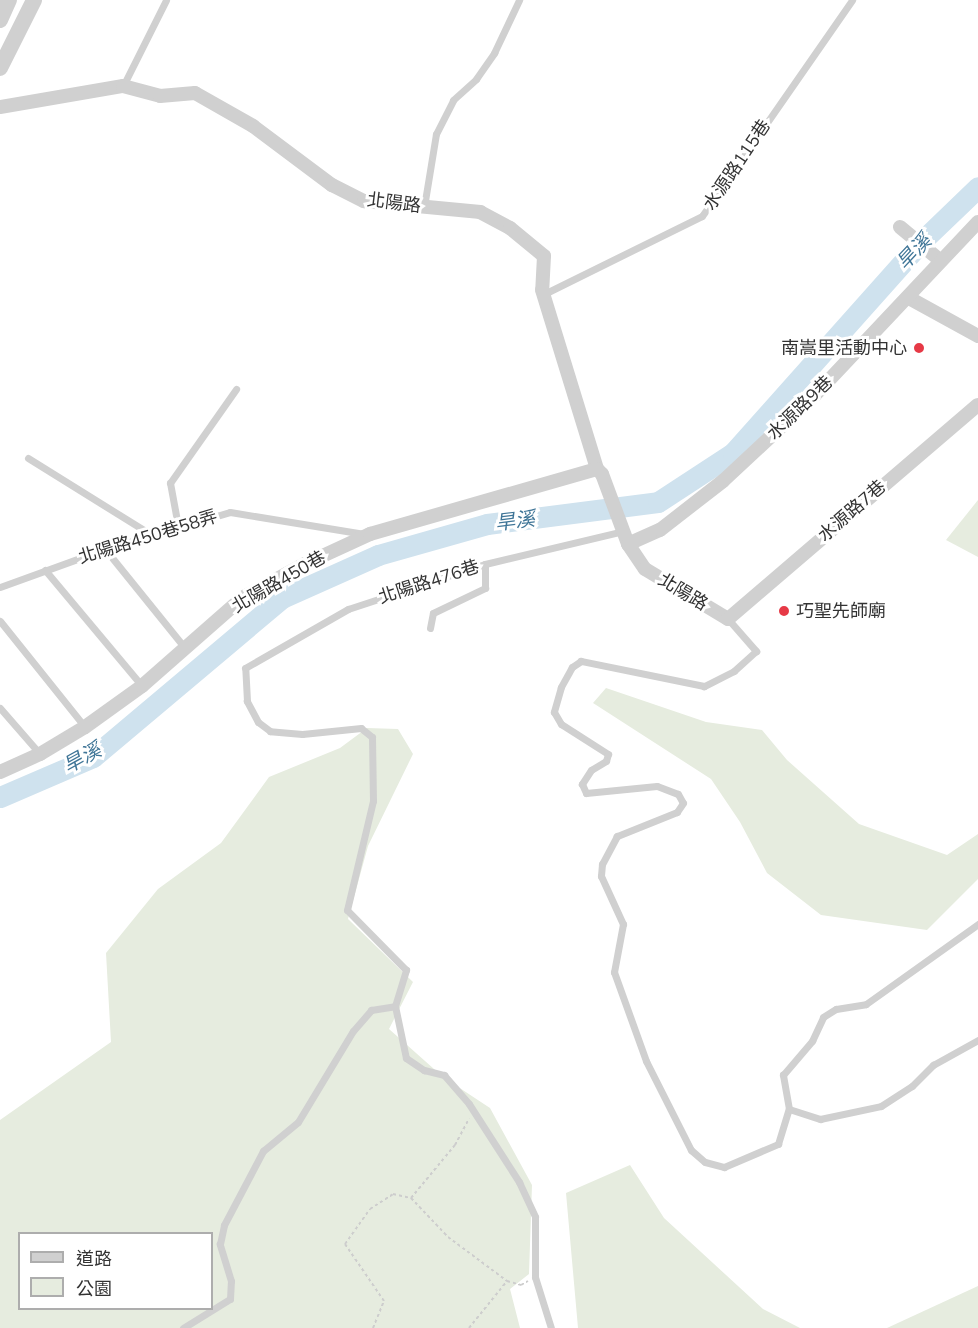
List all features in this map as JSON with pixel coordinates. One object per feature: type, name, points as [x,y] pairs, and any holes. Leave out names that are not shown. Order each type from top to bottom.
[{"type":"street","points":[[0,20],[9,0]]},
{"type":"street","points":[[0,68],[34,0]]},
{"type":"street","name":"北陽路","points":[[0,107],[123,86],[160,96],[195,93],[254,126],[332,185],[364,201],[480,212],[510,228],[544,256],[544,294],[599,472],[626,538],[645,569],[728,619]]},
{"type":"street","name":"水源路9巷","points":[[626,538],[660,530],[723,481],[814,396],[909,298],[978,222]]},
{"type":"street","points":[[900,226],[941,261]]},
{"type":"street","points":[[909,298],[978,336]]},
{"type":"street","name":"水源路7巷","points":[[728,619],[978,405]]},
{"type":"street","name":"北陽路450巷","points":[[0,772],[40,754],[85,727],[142,686],[242,598],[370,534],[599,472]]},
{"type":"lane","points":[[123,86],[166,0]]},
{"type":"lane","points":[[424,207],[436,134],[453,100],[476,80],[494,53],[519,0]]},
{"type":"lane","name":"水源路115巷","points":[[544,294],[702,216],[852,0]]},
{"type":"lane","points":[[177,526],[170,483],[236,389]]},
{"type":"lane","points":[[28,458],[150,534]]},
{"type":"lane","name":"北陽路450巷58弄","points":[[0,587],[150,534],[230,512],[370,534]]},
{"type":"lane","name":"北陽路476巷","points":[[395,1006],[406,970],[347,910],[373,801],[372,737],[361,728],[302,734],[270,731],[258,722],[247,701],[245,668],[348,609],[485,564],[626,538]]},
{"type":"lane","points":[[105,549],[184,647]]},
{"type":"lane","points":[[430,628],[433,613],[485,588],[485,564]]},
{"type":"lane","points":[[45,570],[142,686]]},
{"type":"lane","points":[[728,619],[756,651],[734,671],[704,686],[581,661],[572,667],[561,687],[554,712],[561,724],[608,754],[606,761],[591,770],[582,784],[586,793],[657,786],[678,794],[683,803],[677,812],[617,836],[602,864],[601,876],[623,924],[614,972],[645,1061],[691,1150],[705,1162],[719,1167],[768,1151],[781,1139],[789,1109],[783,1075],[812,1041],[823,1017],[828,1012],[866,1004],[978,924]]},
{"type":"lane","points":[[0,621],[85,727]]},
{"type":"lane","points":[[0,708],[40,754]]},
{"type":"lane","points":[[213,1309],[230,1299],[231,1281],[220,1244],[224,1225],[262,1151],[298,1122],[353,1032],[371,1010],[395,1006],[406,1058],[424,1070],[444,1075],[473,1111],[519,1182],[535,1217],[535,1277],[551,1328]]},
{"type":"lane","points":[[789,1109],[820,1119],[881,1106],[912,1086],[933,1065],[978,1040]]},
{"type":"lane","points":[[183,1328],[212,1310]]},
{"type":"path","points":[[411,1198],[455,1144],[473,1111]]},
{"type":"path","points":[[373,1328],[384,1301],[345,1244],[370,1209],[393,1194],[411,1198],[448,1237],[507,1281],[521,1286],[535,1277]]},
{"type":"path","points":[[469,1328],[507,1281]]},
{"type":"green space","points":[[978,500],[978,557],[946,540]]},
{"type":"green space","points":[[606,688],[706,722],[762,730],[787,760],[859,824],[947,855],[978,834],[978,879],[927,930],[821,915],[767,873],[740,822],[711,779],[593,703]]},
{"type":"green space","points":[[367,728],[398,729],[413,754],[368,846],[348,919],[413,982],[389,1029],[443,1077],[490,1108],[532,1185],[529,1274],[510,1289],[520,1328],[0,1328],[0,1120],[111,1042],[106,953],[158,889],[221,843],[269,777],[340,748]]},
{"type":"green space","points":[[630,1165],[664,1218],[763,1309],[800,1328],[578,1328],[566,1193]]},
{"type":"green space","points":[[978,1286],[978,1328],[887,1328]]},
{"type":"waterway","name":"旱溪","points":[[0,797],[93,757],[282,598],[378,555],[487,524],[658,502],[733,453],[923,240],[978,187]]},
{"type":"place","name":"南嵩里活動中心","points":[[919,348]]},
{"type":"place","name":"巧聖先師廟","points":[[784,611]]}]
